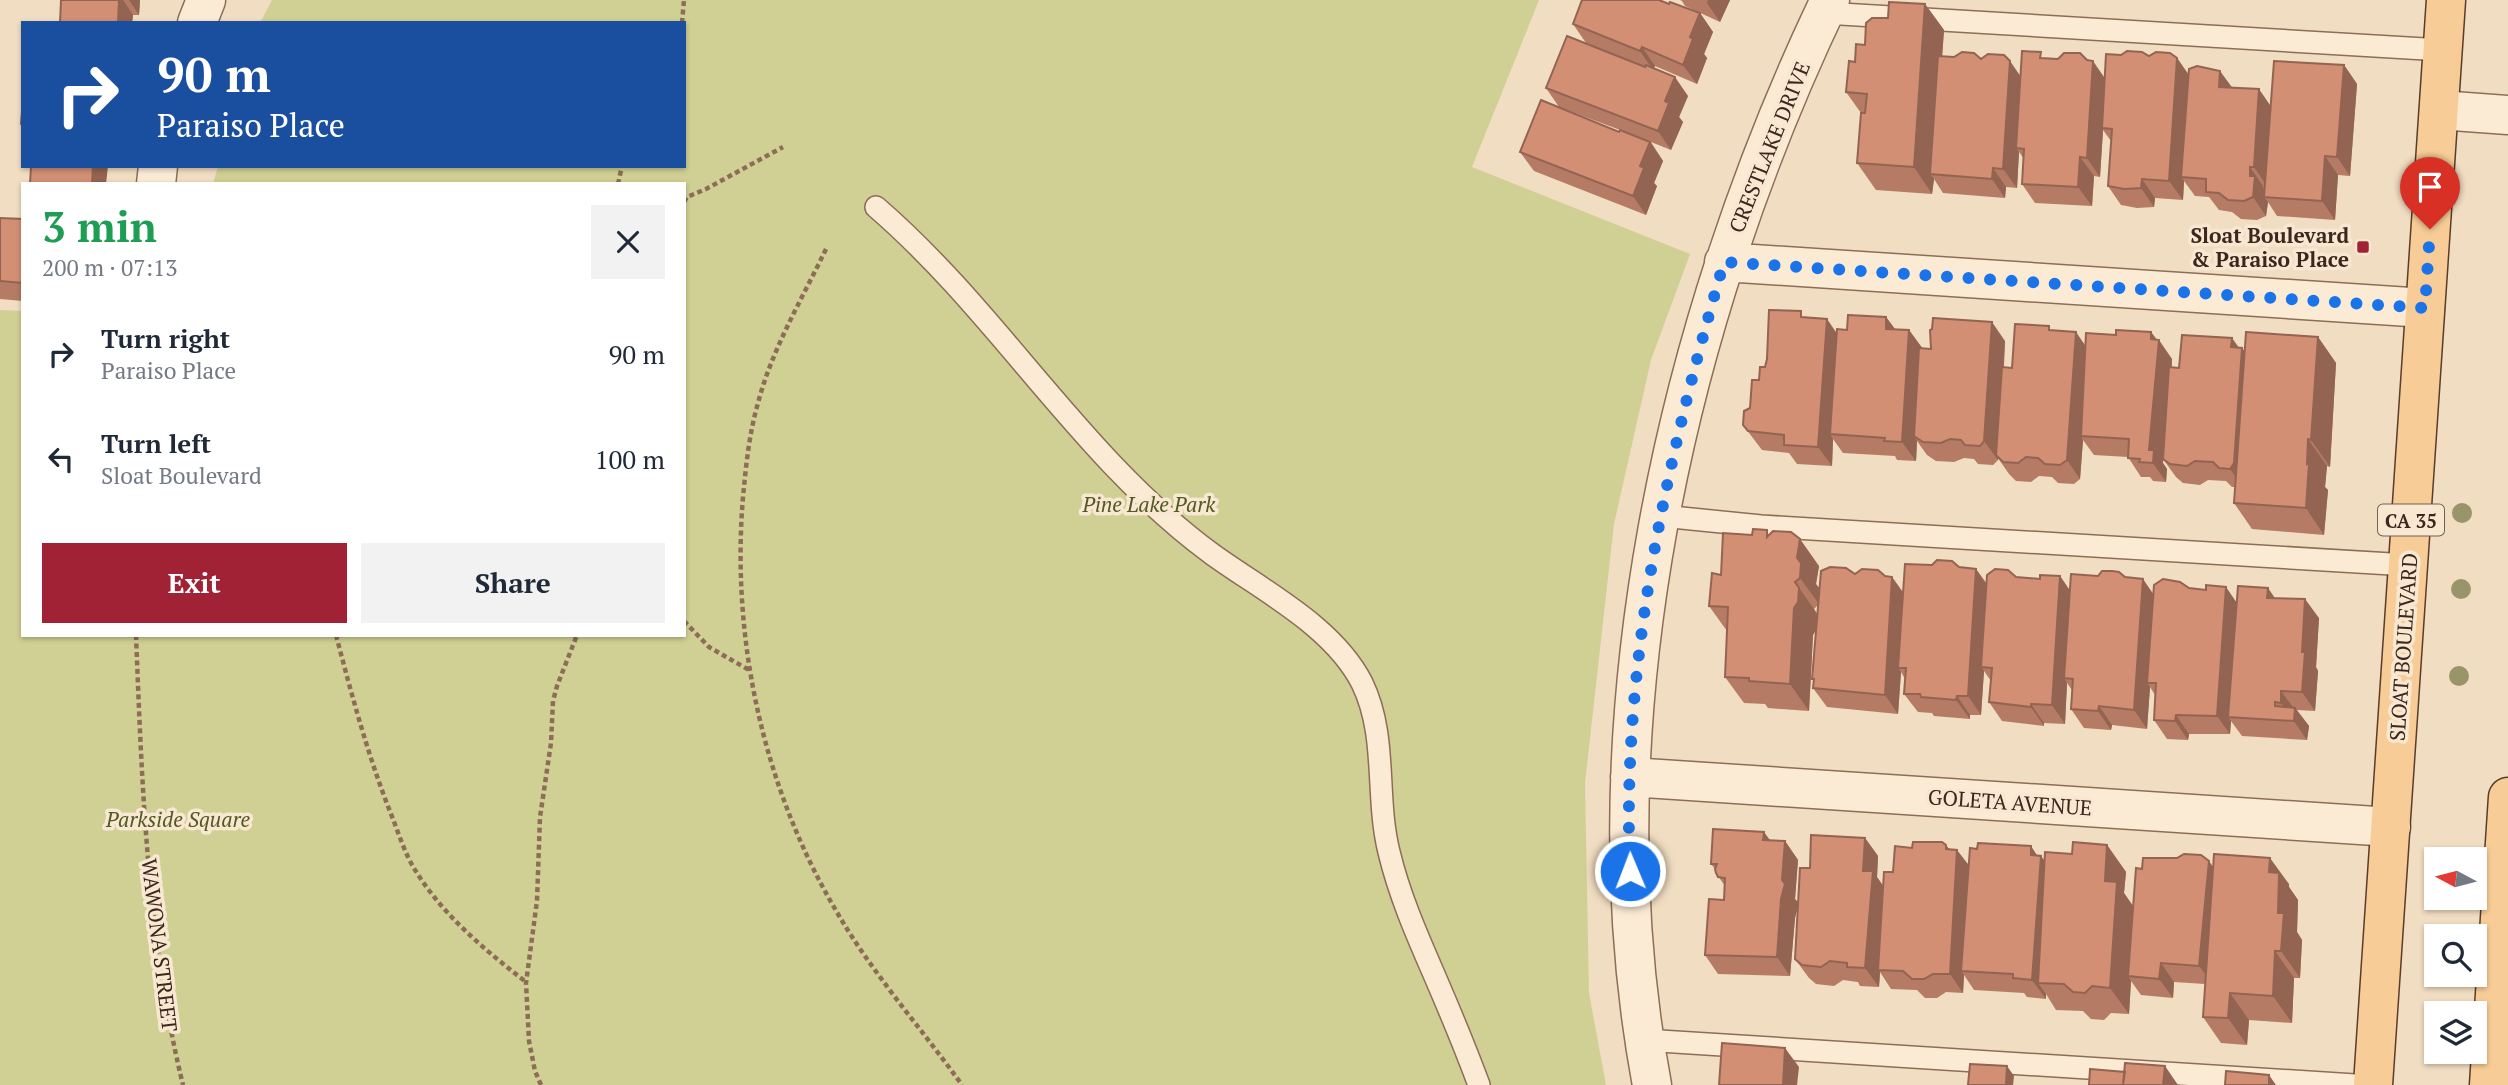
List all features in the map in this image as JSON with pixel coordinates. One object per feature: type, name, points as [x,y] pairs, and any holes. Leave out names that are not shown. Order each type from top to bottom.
[{"type":"main road","name":"SLOAT BOULEVARD","points":[[2373,1085],[2446,0]]},
{"type":"main road","points":[[2489,1085],[2508,797]]},
{"type":"street","points":[[198,21],[206,0]]},
{"type":"street","name":"CRESTLAKE DRIVE","points":[[1653,1085],[1644,1040],[1633,915],[1629,848],[1630,777],[1641,649],[1662,516],[1689,390],[1724,262],[1772,132],[1827,6]]},
{"type":"street","points":[[2439,110],[2508,115]]},
{"type":"street","points":[[1724,262],[2425,308]]},
{"type":"street","name":"GOLETA AVENUE","points":[[1630,777],[2391,827]]},
{"type":"lane","points":[[1827,6],[2442,50]]},
{"type":"lane","points":[[876,207],[931,258],[1125,480],[1177,527],[1313,627],[1349,660],[1374,712],[1388,850],[1401,895],[1479,1085]]},
{"type":"lane","points":[[1662,516],[1761,526],[2408,565]]},
{"type":"lane","points":[[1644,1040],[2355,1085]]},
{"type":"path","points":[[682,21],[684,0]]},
{"type":"path","points":[[686,199],[783,147]]},
{"type":"path","points":[[826,248],[769,369],[750,439],[741,516],[740,558],[743,624],[749,670],[761,725],[785,801],[818,880],[864,953],[962,1085]]},
{"type":"path","points":[[686,623],[709,647],[749,670]]},
{"type":"path","name":"WAWONA STREET","points":[[136,637],[152,913],[168,1020],[183,1085]]},
{"type":"path","points":[[337,637],[376,772],[415,871],[432,895],[453,917],[527,983]]},
{"type":"path","points":[[541,1085],[528,1041],[527,983],[537,901],[540,817],[551,743],[553,701],[576,637]]},
{"type":"green space","name":"Pine Lake Park","points":[[272,0],[1539,0],[1472,167],[1690,254],[1651,360],[1614,524],[1585,783],[1589,993],[1606,1085],[0,1085],[0,310],[21,311],[21,637],[686,637],[686,182],[214,182],[217,168],[686,168],[686,21],[261,21]]},
{"type":"building","points":[[61,0],[119,0],[118,21],[60,21]]},
{"type":"building","points":[[1582,0],[1659,0],[1700,13],[1683,65],[1642,47],[1640,51],[1573,24]]},
{"type":"building","points":[[1889,2],[1925,4],[1914,167],[1857,163],[1861,113],[1865,113],[1867,94],[1846,92],[1849,61],[1855,62],[1856,44],[1865,45],[1866,23],[1872,18],[1888,18]]},
{"type":"building","points":[[1567,36],[1675,77],[1665,101],[1669,103],[1658,131],[1546,88]]},
{"type":"building","points":[[2022,51],[2041,52],[2040,58],[2058,59],[2064,53],[2080,53],[2087,60],[2093,61],[2087,158],[2080,157],[2078,187],[2022,184],[2024,149],[2016,148]]},
{"type":"building","points":[[2127,51],[2142,52],[2149,56],[2156,52],[2170,53],[2177,58],[2169,181],[2142,179],[2141,188],[2124,189],[2108,186],[2112,129],[2102,128],[2106,54],[2121,55]]},
{"type":"building","points":[[1962,52],[1974,53],[1981,59],[1988,54],[2004,55],[2010,61],[2003,169],[1993,168],[1992,179],[1930,174],[1938,56],[1954,57]]},
{"type":"building","points":[[2274,61],[2344,65],[2337,157],[2325,156],[2322,201],[2264,197]]},
{"type":"building","points":[[2197,66],[2220,71],[2219,87],[2259,89],[2254,167],[2250,167],[2250,176],[2255,176],[2253,197],[2244,201],[2228,200],[2219,193],[2206,192],[2206,179],[2181,177],[2189,69]]},
{"type":"building","points":[[1541,100],[1650,142],[1640,166],[1644,168],[1633,196],[1520,152]]},
{"type":"building","points":[[31,168],[93,168],[92,182],[30,182]]},
{"type":"building","points":[[0,218],[21,219],[21,283],[0,281]]},
{"type":"building","points":[[1769,310],[1801,311],[1801,317],[1827,319],[1818,447],[1784,445],[1784,435],[1748,431],[1743,425],[1744,411],[1750,408],[1752,380],[1759,380],[1760,367],[1765,367],[1767,359]]},
{"type":"building","points":[[1848,315],[1886,317],[1886,329],[1909,330],[1902,442],[1830,434],[1837,329],[1847,330]]},
{"type":"building","points":[[1933,318],[1992,322],[1984,441],[1980,446],[1965,445],[1961,440],[1950,439],[1941,443],[1923,442],[1914,436],[1919,348],[1931,349],[1930,330]]},
{"type":"building","points":[[2015,324],[2049,326],[2049,330],[2076,332],[2067,460],[2060,465],[2045,464],[2038,458],[2026,457],[2018,463],[2003,462],[1996,455],[2002,367],[2012,368]]},
{"type":"building","points":[[2116,330],[2151,332],[2151,339],[2159,340],[2149,450],[2154,450],[2153,463],[2128,458],[2129,439],[2081,436],[2086,333],[2116,335]]},
{"type":"building","points":[[2246,332],[2318,337],[2311,440],[2308,439],[2306,508],[2234,503]]},
{"type":"building","points":[[2182,335],[2232,338],[2231,347],[2242,348],[2234,463],[2230,469],[2219,468],[2213,462],[2195,461],[2187,466],[2170,464],[2163,459],[2169,367],[2179,368]]},
{"type":"building","points":[[1753,529],[1767,530],[1767,537],[1773,531],[1791,532],[1800,539],[1797,558],[1801,563],[1800,578],[1795,582],[1799,588],[1798,602],[1794,608],[1790,684],[1725,677],[1728,607],[1709,606],[1712,573],[1721,575],[1723,533],[1752,535]]},
{"type":"building","points":[[1937,560],[1952,561],[1959,567],[1976,569],[1968,696],[1957,696],[1956,700],[1904,694],[1906,668],[1898,668],[1905,564],[1932,565]]},
{"type":"building","points":[[1830,567],[1846,568],[1855,574],[1862,569],[1878,570],[1885,576],[1892,577],[1885,695],[1813,688],[1821,571]]},
{"type":"building","points":[[1995,569],[2008,570],[2016,577],[2040,579],[2040,575],[2060,576],[2052,705],[2031,704],[2031,707],[1989,702],[1992,668],[1981,667],[1987,575]]},
{"type":"building","points":[[2102,571],[2119,572],[2125,577],[2143,579],[2134,710],[2099,706],[2098,711],[2071,709],[2073,679],[2064,678],[2071,574],[2098,576]]},
{"type":"building","points":[[2163,579],[2180,582],[2189,588],[2206,590],[2206,585],[2226,587],[2217,716],[2176,715],[2175,721],[2154,720],[2156,683],[2147,683],[2154,585]]},
{"type":"building","points":[[2238,586],[2268,588],[2267,598],[2305,599],[2302,692],[2281,691],[2281,703],[2275,702],[2275,706],[2295,708],[2294,721],[2228,717]]},
{"type":"building","points":[[1713,829],[1764,832],[1763,840],[1785,841],[1782,880],[1785,884],[1781,899],[1777,957],[1705,955],[1709,899],[1724,900],[1725,878],[1718,877],[1715,869],[1717,864],[1711,864]]},
{"type":"building","points":[[1811,835],[1865,838],[1863,871],[1873,871],[1865,968],[1847,967],[1847,963],[1830,961],[1821,967],[1802,965],[1795,959],[1800,868],[1810,868]]},
{"type":"building","points":[[1913,842],[1942,842],[1946,849],[1957,850],[1950,974],[1933,974],[1924,979],[1912,979],[1903,971],[1878,970],[1884,872],[1893,872],[1895,846],[1912,848]]},
{"type":"building","points":[[2073,842],[2107,845],[2105,881],[2117,882],[2110,988],[2092,986],[2085,993],[2073,992],[2064,984],[2038,983],[2045,852],[2072,854]]},
{"type":"building","points":[[1978,843],[2031,846],[2031,855],[2041,856],[2032,980],[2013,978],[2013,974],[1961,971],[1970,848],[1977,849]]},
{"type":"building","points":[[2184,854],[2201,855],[2209,861],[2199,966],[2161,963],[2159,979],[2128,976],[2136,868],[2142,869],[2143,858],[2177,858]]},
{"type":"building","points":[[2214,854],[2270,858],[2269,872],[2279,873],[2278,913],[2284,913],[2281,951],[2275,951],[2273,996],[2230,993],[2228,1018],[2203,1017]]},
{"type":"building","points":[[1722,1043],[1785,1048],[1783,1085],[1719,1085]]},
{"type":"building","points":[[2125,1063],[2165,1066],[2163,1085],[2123,1085]]},
{"type":"building","points":[[1970,1064],[2007,1066],[2006,1085],[1968,1085]]},
{"type":"building","points":[[2090,1069],[2125,1072],[2123,1085],[2089,1085]]},
{"type":"building","points":[[2226,1071],[2269,1075],[2269,1085],[2225,1085]]},
{"type":"place","name":"Sloat Boulevard & Paraiso Place","points":[[2363,247]]},
{"type":"route","points":[[1630,871],[1630,777],[1634,713],[1650,583],[1674,453],[1724,262],[2425,308],[2430,229]]},
{"type":"park label","name":"Parkside Square","points":[[178,819]]}]
